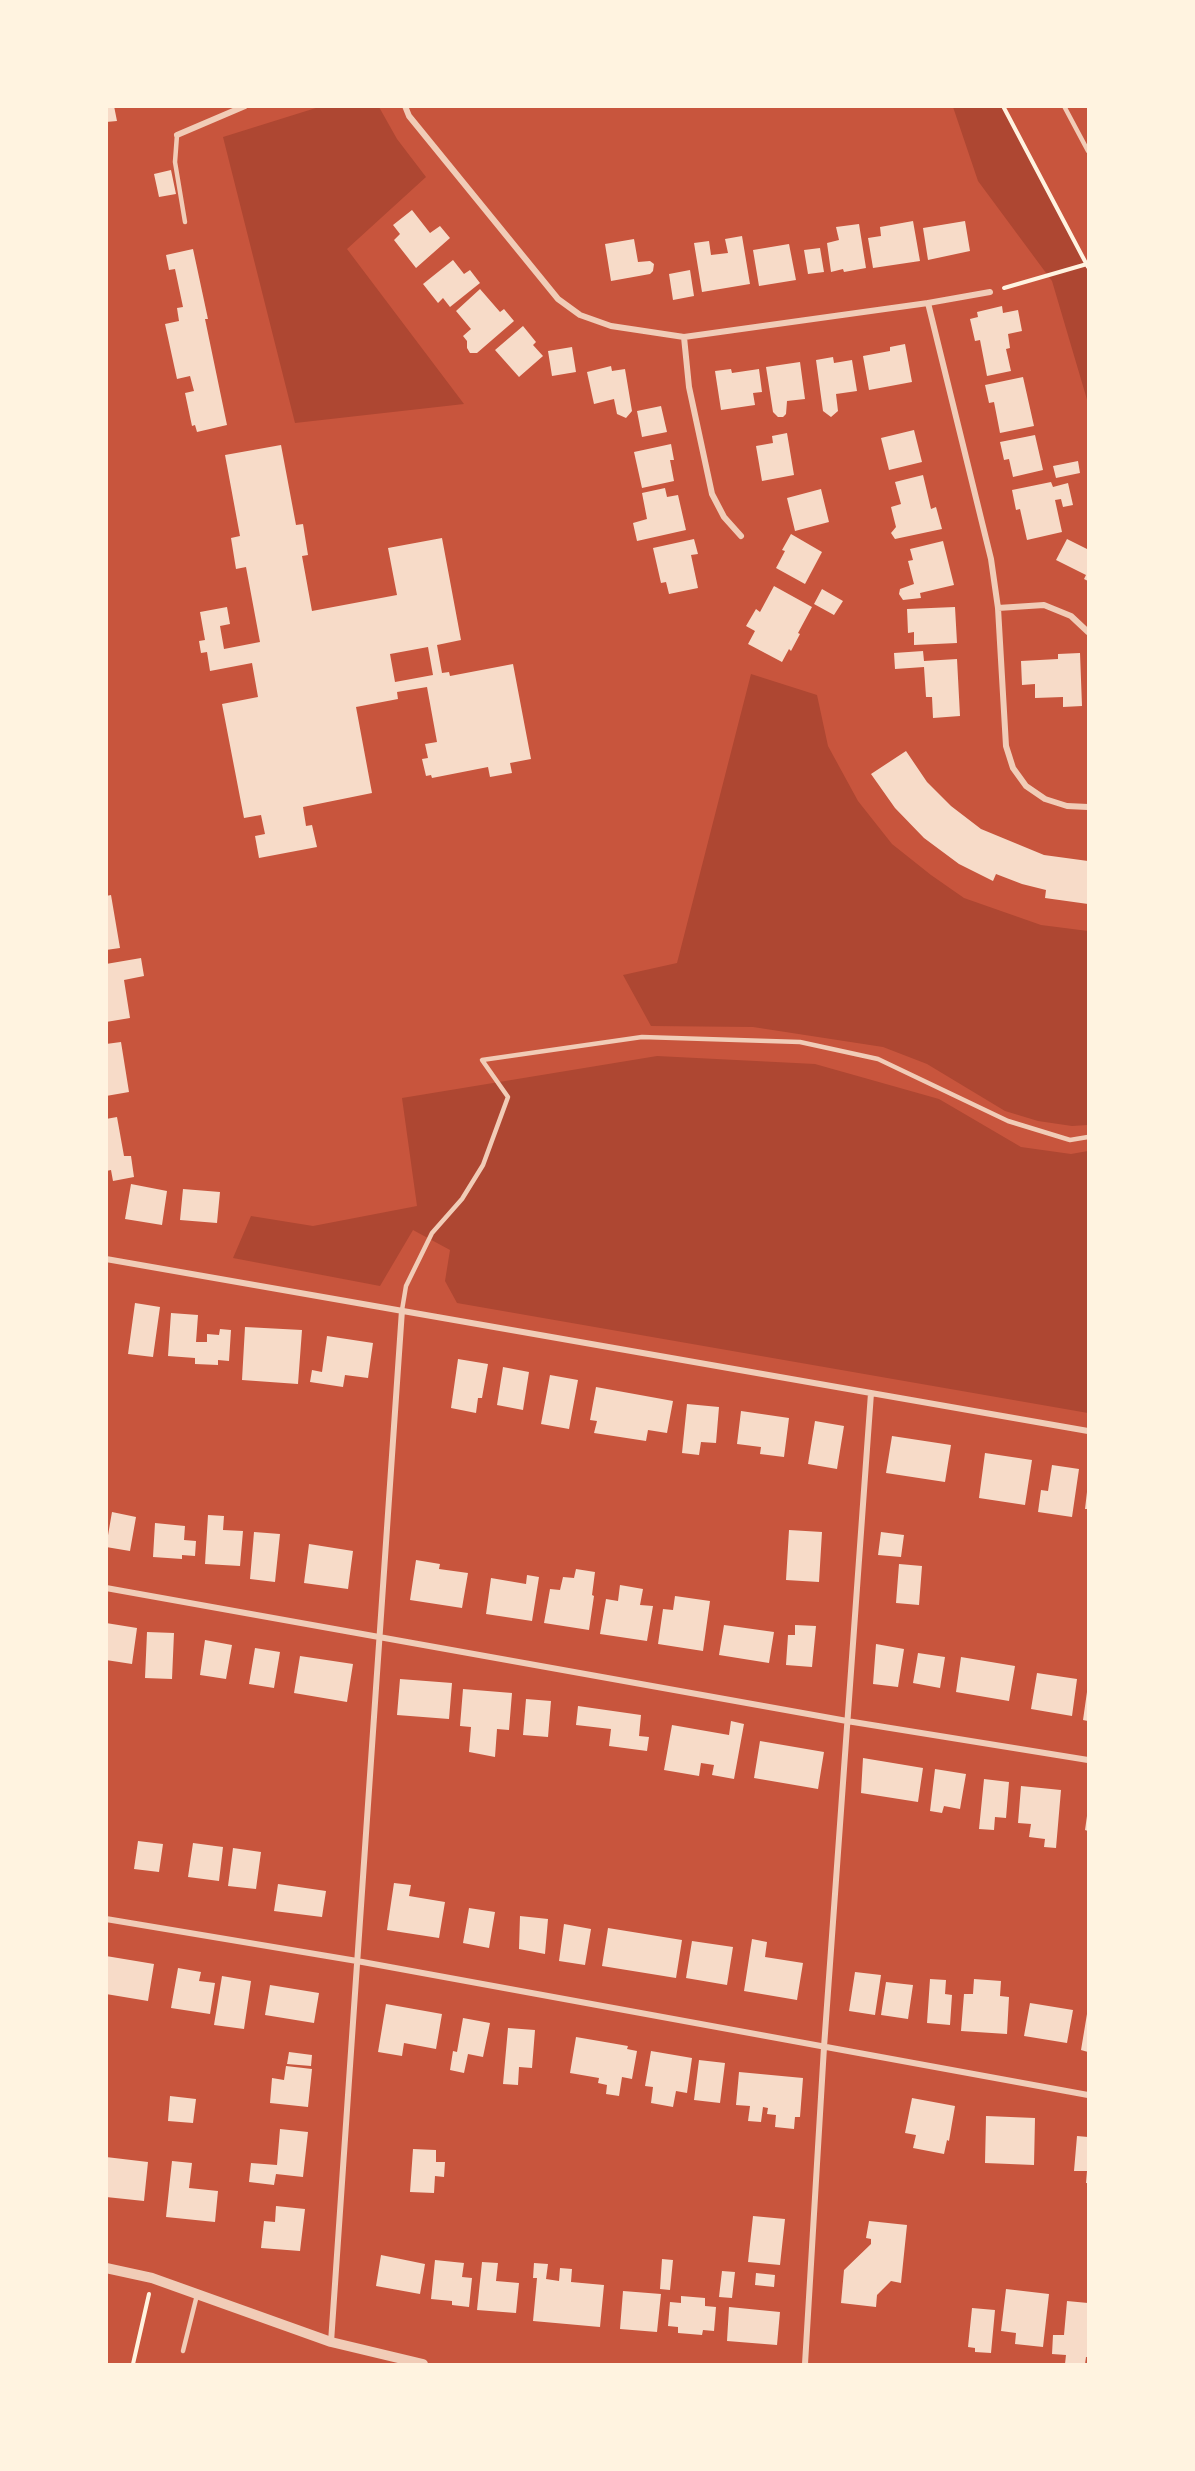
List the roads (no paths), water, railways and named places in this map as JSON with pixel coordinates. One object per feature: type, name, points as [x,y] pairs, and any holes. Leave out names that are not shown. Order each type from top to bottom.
[{"type":"street","points":[[177,135],[246,106]]},
{"type":"street","points":[[405,106],[409,116],[558,299],[580,315],[611,326],[684,337],[928,303],[990,292]]},
{"type":"street","points":[[928,303],[991,559],[998,608],[1006,746],[1013,768],[1026,786],[1045,800],[1067,806],[1089,807]]},
{"type":"street","points":[[684,337],[689,387],[712,494],[724,517],[741,536]]},
{"type":"street","points":[[998,608],[1044,605],[1071,616],[1089,632]]},
{"type":"street","points":[[106,1258],[1089,1431]]},
{"type":"street","points":[[331,2342],[402,1310]]},
{"type":"street","points":[[805,2364],[824,2048],[871,1393]]},
{"type":"street","points":[[106,1588],[379,1635],[847,1721],[1089,1760]]},
{"type":"street","points":[[106,1919],[357,1961],[1089,2095]]},
{"type":"street","points":[[106,2268],[152,2278],[331,2342],[422,2364]]},
{"type":"lane","points":[[1064,106],[1089,151]]},
{"type":"lane","points":[[177,135],[175,162],[185,222]]},
{"type":"lane","points":[[402,1310],[406,1286],[432,1233],[462,1199],[483,1165],[508,1097],[482,1060],[642,1037],[800,1042],[878,1059],[1008,1121],[1070,1140],[1089,1137]]},
{"type":"lane","points":[[183,2351],[197,2295]]}]
